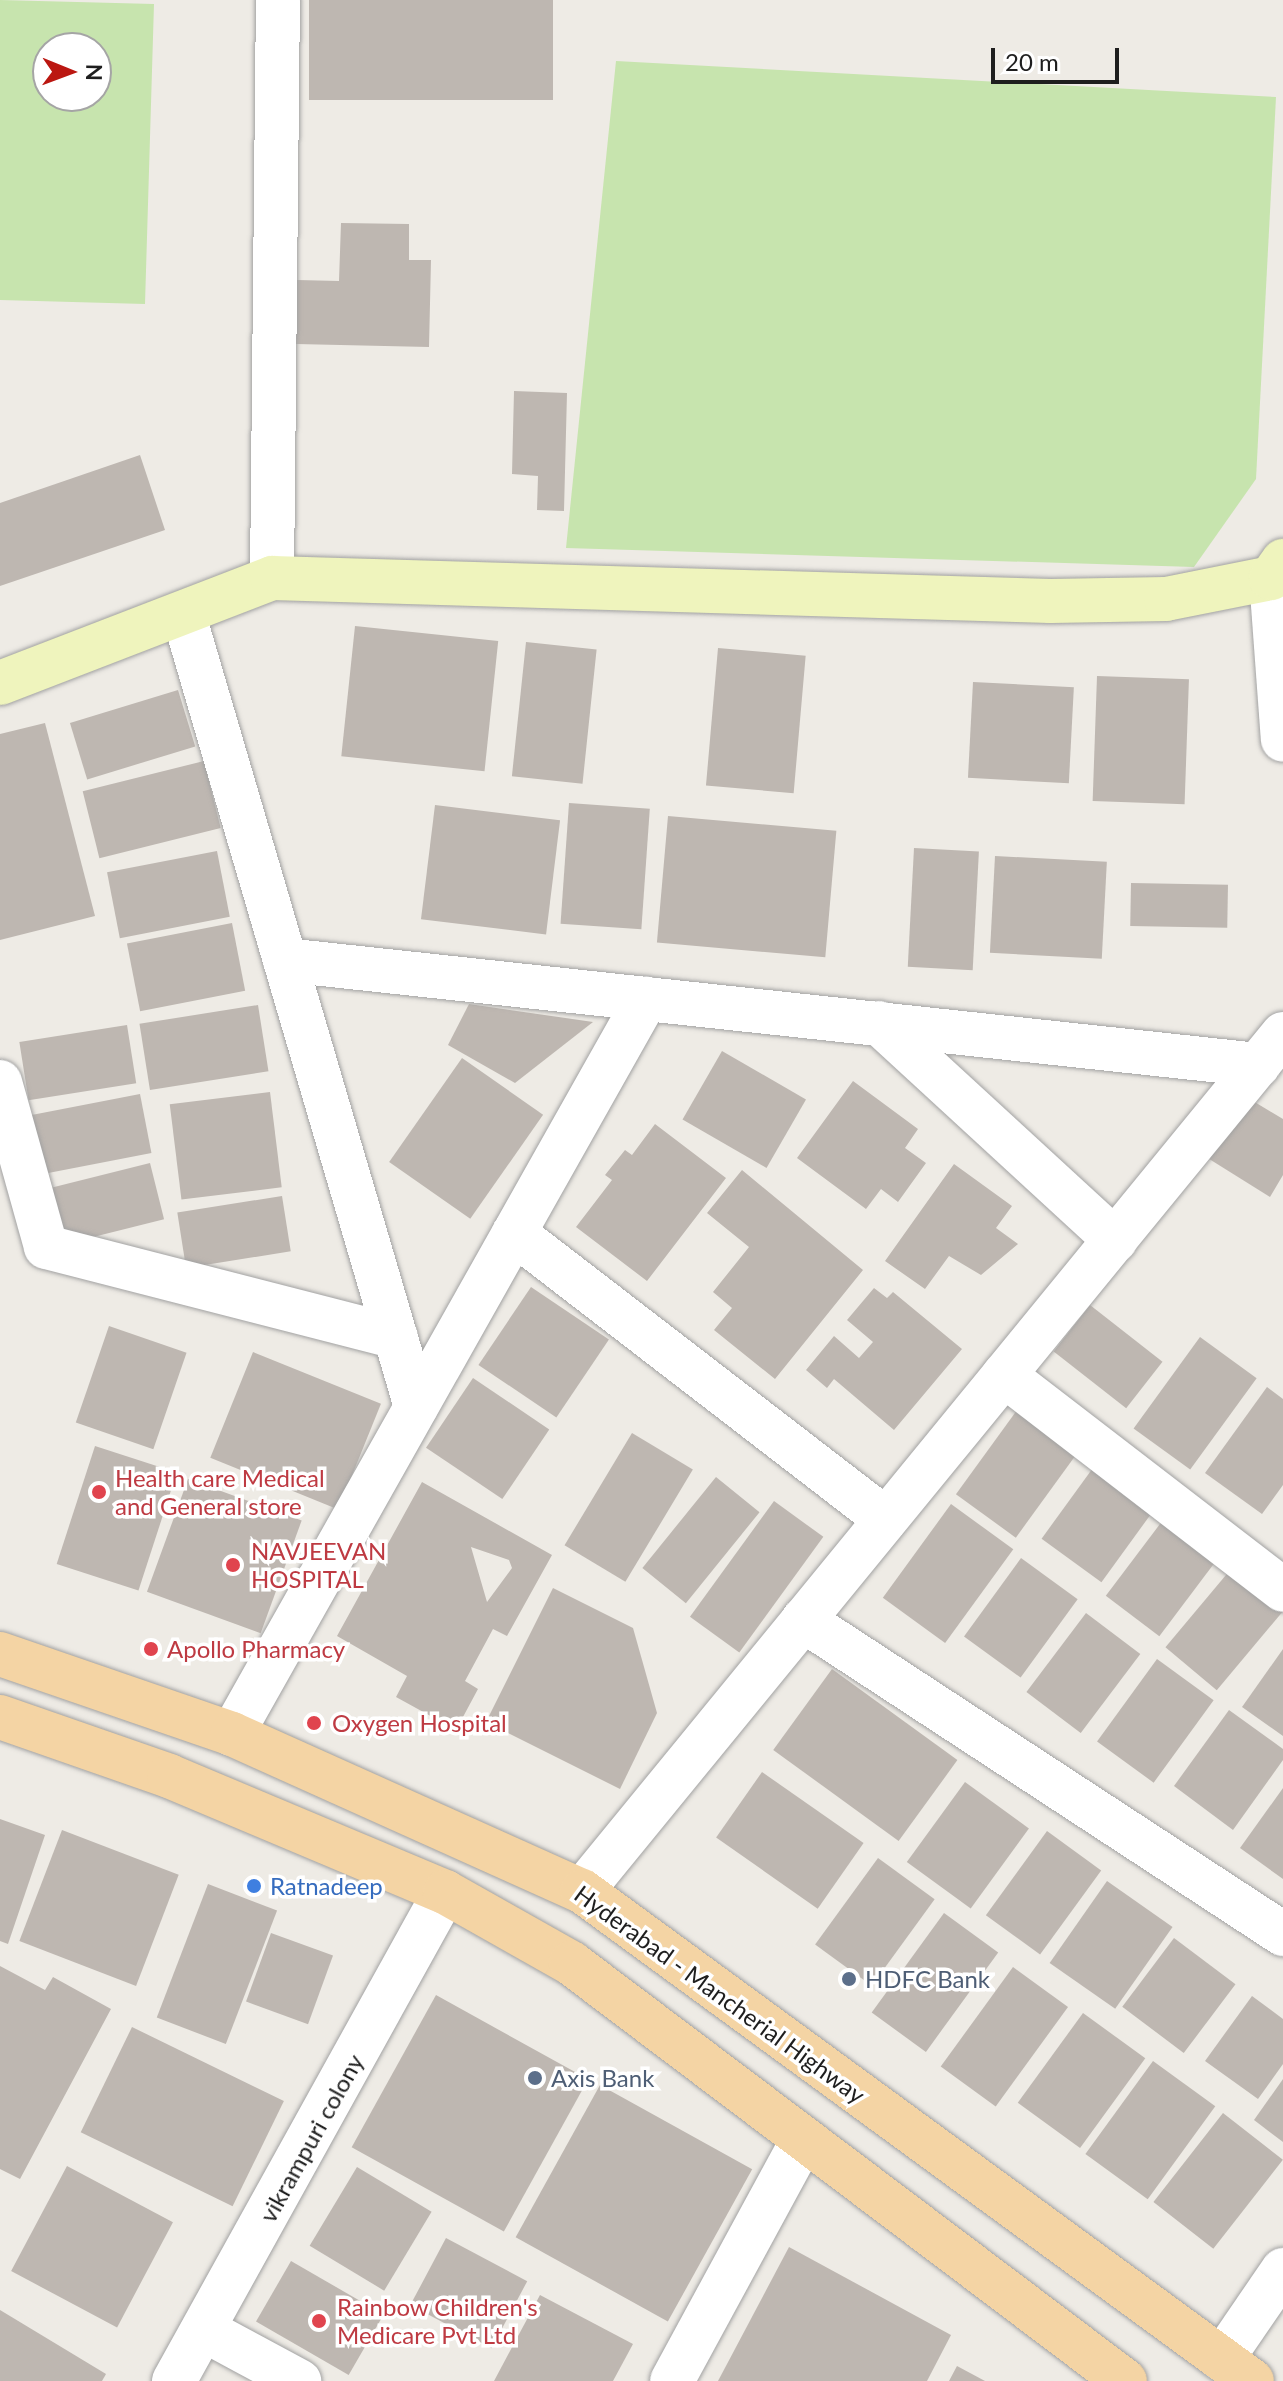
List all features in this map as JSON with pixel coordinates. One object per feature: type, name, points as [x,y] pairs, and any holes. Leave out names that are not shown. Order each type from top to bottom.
[{"type":"main road","name":"Hyderabad - Mancherial Highway","points":[[0,1654],[232,1734],[582,1891],[1237,2370]]},
{"type":"main road","points":[[0,1717],[169,1776],[445,1892],[571,1963],[1125,2381]]},
{"type":"street","points":[[272,578],[278,0]]},
{"type":"street","points":[[0,683],[184,616],[272,578],[1051,601],[1166,599],[1277,570],[1283,740]]},
{"type":"street","points":[[184,616],[416,1407]]},
{"type":"street","points":[[285,960],[879,1023],[1270,1050]]},
{"type":"street","points":[[232,1734],[646,999]]},
{"type":"street","points":[[879,1023],[1115,1240]]},
{"type":"street","points":[[582,1891],[1270,1050]]},
{"type":"street","points":[[0,1082],[46,1247],[396,1337]]},
{"type":"street","points":[[514,1233],[886,1519]]},
{"type":"street","points":[[1004,1375],[1283,1590]]},
{"type":"street","points":[[803,1620],[1283,1934]]},
{"type":"street","name":"vikrampuri colony","points":[[174,2381],[206,2331],[445,1892]]},
{"type":"street","points":[[672,2381],[803,2140]]},
{"type":"street","points":[[1237,2370],[1283,2270]]},
{"type":"street","points":[[206,2331],[299,2381]]},
{"type":"green space","points":[[0,0],[154,4],[145,304],[0,300]]},
{"type":"green space","points":[[616,61],[1276,97],[1256,479],[1194,567],[566,548]]},
{"type":"building","points":[[309,0],[553,0],[553,100],[309,100]]},
{"type":"building","points":[[341,223],[409,224],[409,260],[431,260],[429,347],[296,344],[297,280],[339,281]]},
{"type":"building","points":[[514,391],[567,393],[564,511],[537,510],[538,476],[512,474]]},
{"type":"building","points":[[140,455],[165,530],[0,586],[0,503]]},
{"type":"building","points":[[355,626],[498,641],[485,771],[341,756]]},
{"type":"building","points":[[526,642],[597,649],[582,784],[512,776]]},
{"type":"building","points":[[718,648],[806,656],[794,793],[706,785]]},
{"type":"building","points":[[1097,676],[1189,679],[1185,804],[1093,801]]},
{"type":"building","points":[[973,682],[1074,687],[1069,783],[968,778]]},
{"type":"building","points":[[178,690],[195,746],[87,779],[70,723]]},
{"type":"building","points":[[45,723],[95,916],[0,940],[0,734]]},
{"type":"building","points":[[204,761],[221,828],[99,858],[83,791]]},
{"type":"building","points":[[569,803],[650,809],[641,929],[561,924]]},
{"type":"building","points":[[435,805],[560,820],[546,934],[421,919]]},
{"type":"building","points":[[668,816],[836,831],[825,957],[657,943]]},
{"type":"building","points":[[914,848],[979,851],[973,970],[908,967]]},
{"type":"building","points":[[217,851],[230,917],[120,938],[107,872]]},
{"type":"building","points":[[995,856],[1107,862],[1102,959],[990,953]]},
{"type":"building","points":[[1131,883],[1228,885],[1227,928],[1130,926]]},
{"type":"building","points":[[232,923],[245,991],[140,1011],[127,943]]},
{"type":"building","points":[[469,1004],[593,1022],[515,1083],[448,1045]]},
{"type":"building","points":[[258,1005],[268,1071],[150,1090],[139,1024]]},
{"type":"building","points":[[127,1025],[136,1083],[29,1100],[19,1042]]},
{"type":"building","points":[[722,1051],[806,1100],[767,1168],[682,1119]]},
{"type":"building","points":[[462,1058],[543,1115],[470,1219],[389,1162]]},
{"type":"building","points":[[853,1081],[918,1129],[905,1148],[926,1163],[898,1202],[881,1189],[866,1209],[797,1158]]},
{"type":"building","points":[[270,1092],[282,1187],[181,1200],[170,1104]]},
{"type":"building","points":[[140,1094],[151,1153],[41,1174],[29,1116]]},
{"type":"building","points":[[1243,1095],[1283,1119],[1283,1175],[1270,1197],[1206,1157]]},
{"type":"building","points":[[655,1124],[726,1178],[647,1281],[576,1227],[612,1180],[605,1175],[625,1150],[632,1155]]},
{"type":"building","points":[[150,1163],[164,1219],[59,1245],[45,1189]]},
{"type":"building","points":[[954,1164],[1012,1206],[996,1228],[1018,1244],[981,1275],[949,1256],[925,1289],[885,1261]]},
{"type":"building","points":[[742,1170],[863,1270],[775,1379],[714,1330],[732,1308],[713,1292],[749,1247],[707,1213]]},
{"type":"building","points":[[282,1196],[291,1251],[186,1268],[177,1213]]},
{"type":"building","points":[[531,1287],[609,1340],[556,1417],[478,1365]]},
{"type":"building","points":[[874,1288],[887,1298],[893,1292],[962,1349],[894,1430],[834,1379],[827,1388],[806,1370],[834,1336],[859,1358],[873,1342],[847,1320]]},
{"type":"building","points":[[1090,1305],[1162,1362],[1126,1408],[1054,1351]]},
{"type":"building","points":[[109,1326],[187,1353],[153,1449],[76,1422]]},
{"type":"building","points":[[1200,1337],[1257,1378],[1190,1470],[1134,1428]]},
{"type":"building","points":[[253,1352],[381,1404],[338,1509],[210,1458]]},
{"type":"building","points":[[473,1378],[549,1429],[502,1499],[426,1448]]},
{"type":"building","points":[[1267,1387],[1283,1399],[1283,1485],[1262,1514],[1205,1473]]},
{"type":"building","points":[[1020,1406],[1080,1449],[1016,1538],[956,1494]]},
{"type":"building","points":[[632,1433],[693,1470],[625,1582],[565,1545]]},
{"type":"building","points":[[95,1446],[177,1473],[138,1591],[57,1564]]},
{"type":"building","points":[[1098,1461],[1158,1504],[1101,1582],[1042,1539]]},
{"type":"building","points":[[716,1477],[760,1512],[686,1603],[642,1568]]},
{"type":"building","points":[[188,1479],[302,1520],[261,1633],[147,1592]]},
{"type":"building","points":[[422,1482],[552,1555],[507,1636],[493,1629],[465,1681],[478,1689],[456,1730],[396,1697],[407,1676],[337,1636]],"holes":[[[471,1547],[509,1560],[512,1568],[487,1602]]]},
{"type":"building","points":[[774,1501],[823,1537],[739,1653],[690,1617]]},
{"type":"building","points":[[951,1504],[1013,1549],[945,1643],[883,1598]]},
{"type":"building","points":[[1166,1516],[1220,1556],[1159,1636],[1106,1596]]},
{"type":"building","points":[[1021,1558],[1078,1599],[1021,1678],[964,1636]]},
{"type":"building","points":[[1231,1569],[1282,1612],[1217,1690],[1165,1647]]},
{"type":"building","points":[[553,1588],[633,1628],[657,1713],[620,1789],[486,1722]]},
{"type":"building","points":[[1086,1613],[1140,1654],[1081,1733],[1026,1692]]},
{"type":"building","points":[[1283,1649],[1283,1736],[1242,1707]]},
{"type":"building","points":[[1157,1659],[1214,1700],[1154,1783],[1097,1742]]},
{"type":"building","points":[[832,1669],[957,1760],[899,1841],[773,1750]]},
{"type":"building","points":[[1229,1710],[1283,1749],[1283,1760],[1233,1830],[1174,1786]]},
{"type":"building","points":[[762,1772],[864,1843],[818,1909],[716,1838]]},
{"type":"building","points":[[965,1782],[1029,1828],[971,1909],[907,1862]]},
{"type":"building","points":[[1283,1788],[1283,1879],[1240,1848]]},
{"type":"building","points":[[0,1819],[45,1835],[8,1944],[0,1941]]},
{"type":"building","points":[[62,1830],[179,1875],[136,1986],[19,1941]]},
{"type":"building","points":[[1047,1831],[1101,1870],[1040,1955],[986,1915]]},
{"type":"building","points":[[878,1858],[935,1899],[872,1986],[815,1945]]},
{"type":"building","points":[[1107,1881],[1173,1927],[1115,2009],[1050,1963]]},
{"type":"building","points":[[208,1884],[277,1911],[226,2044],[157,2018]]},
{"type":"building","points":[[944,1913],[998,1952],[926,2052],[872,2013]]},
{"type":"building","points":[[271,1933],[333,1956],[308,2024],[246,2002]]},
{"type":"building","points":[[1174,1938],[1235,1984],[1184,2053],[1122,2007]]},
{"type":"building","points":[[0,1966],[45,1990],[53,1977],[111,2009],[20,2179],[0,2169]]},
{"type":"building","points":[[1013,1967],[1068,2007],[996,2106],[941,2067]]},
{"type":"building","points":[[436,1995],[588,2079],[504,2232],[352,2147]]},
{"type":"building","points":[[1252,1996],[1283,2019],[1283,2064],[1258,2099],[1205,2061]]},
{"type":"building","points":[[1083,2013],[1145,2058],[1080,2148],[1018,2103]]},
{"type":"building","points":[[132,2027],[284,2101],[233,2206],[81,2132]]},
{"type":"building","points":[[1153,2061],[1215,2106],[1148,2199],[1085,2154]]},
{"type":"building","points":[[1283,2079],[1283,2142],[1254,2120]]},
{"type":"building","points":[[600,2085],[752,2169],[668,2322],[516,2237]]},
{"type":"building","points":[[1223,2113],[1283,2160],[1213,2249],[1153,2202]]},
{"type":"building","points":[[67,2166],[173,2222],[117,2327],[11,2271]]},
{"type":"building","points":[[357,2167],[432,2212],[384,2291],[310,2246]]},
{"type":"building","points":[[446,2238],[527,2281],[492,2348],[410,2305]]},
{"type":"building","points":[[789,2247],[951,2335],[927,2381],[718,2381]]},
{"type":"building","points":[[291,2261],[384,2314],[349,2375],[256,2322]]},
{"type":"building","points":[[540,2295],[633,2344],[613,2381],[494,2381]]},
{"type":"building","points":[[0,2310],[106,2374],[102,2381],[0,2381]]},
{"type":"building","points":[[957,2366],[985,2381],[949,2381]]},
{"type":"place","name":"Health care Medical and General store","points":[[99,1492]]},
{"type":"place","name":"NAVJEEVAN HOSPITAL","points":[[233,1565]]},
{"type":"place","name":"Apollo Pharmacy","points":[[151,1649]]},
{"type":"place","name":"Oxygen Hospital","points":[[314,1723]]},
{"type":"place","name":"Ratnadeep","points":[[254,1886]]},
{"type":"place","name":"HDFC Bank","points":[[849,1979]]},
{"type":"place","name":"Axis Bank","points":[[535,2078]]},
{"type":"place","name":"Rainbow Children's Medicare Pvt Ltd","points":[[319,2321]]}]
